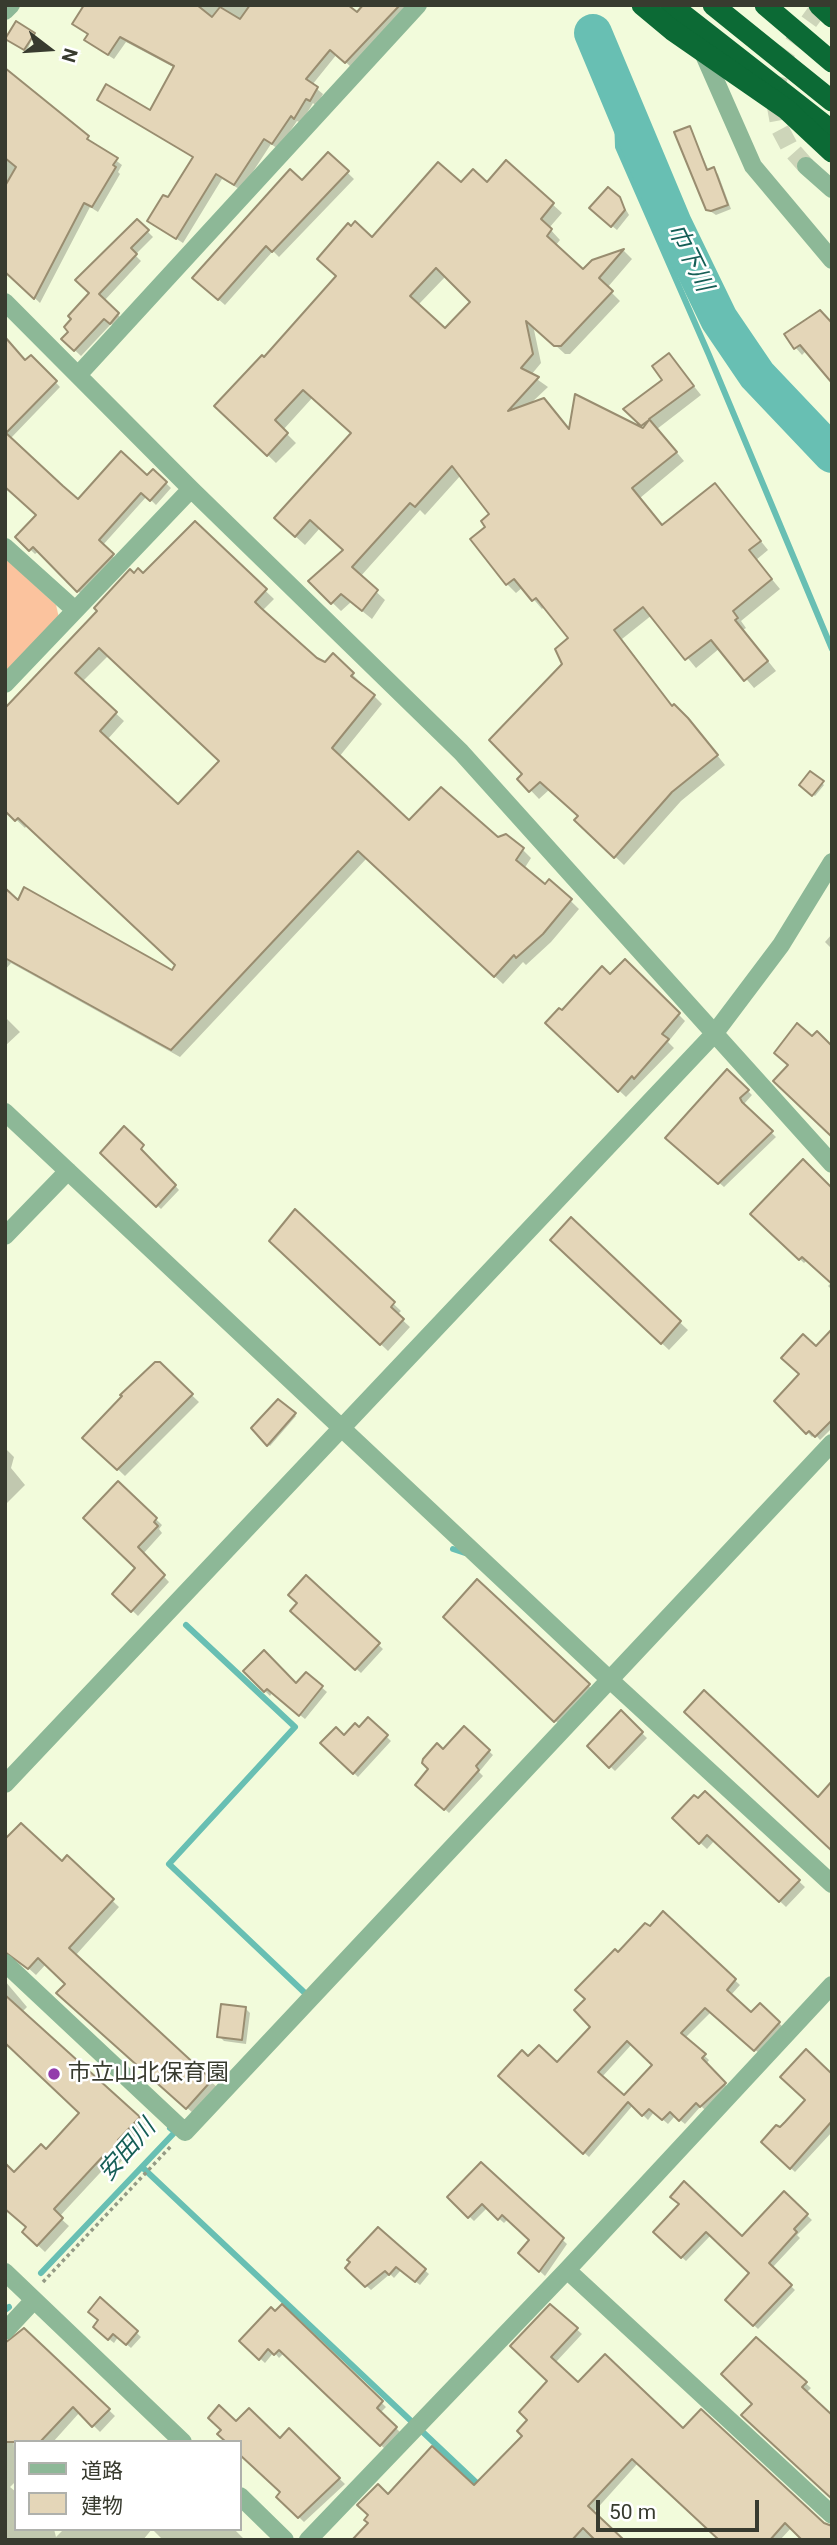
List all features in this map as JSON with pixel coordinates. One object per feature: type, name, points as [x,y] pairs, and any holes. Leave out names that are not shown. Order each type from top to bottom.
[{"type":"highway","points":[[642,5],[672,30],[786,109],[832,152]]},
{"type":"highway","points":[[671,5],[832,131]]},
{"type":"highway","points":[[713,5],[832,101]]},
{"type":"highway","points":[[765,5],[832,62]]},
{"type":"highway","points":[[819,5],[832,17]]},
{"type":"street","points":[[5,11],[11,5]]},
{"type":"street","points":[[79,374],[418,5]]},
{"type":"street","points":[[689,19],[753,166],[832,260]]},
{"type":"street","points":[[806,166],[832,189]]},
{"type":"street","points":[[5,302],[191,489],[461,752],[832,1164]]},
{"type":"street","points":[[5,684],[191,489]]},
{"type":"street","points":[[5,547],[75,610]]},
{"type":"street","points":[[5,1784],[714,1034],[781,945],[832,862]]},
{"type":"street","points":[[5,1112],[832,1884]]},
{"type":"street","points":[[5,1236],[68,1171]]},
{"type":"street","points":[[5,1963],[185,2132],[832,1443]]},
{"type":"street","points":[[308,2540],[567,2270],[832,1986]]},
{"type":"street","points":[[567,2270],[832,2515]]},
{"type":"street","points":[[5,2272],[181,2440]]},
{"type":"street","points":[[5,2331],[32,2298]]},
{"type":"street","points":[[242,2498],[285,2540]]},
{"type":"path","points":[[32,2298],[185,2132]]},
{"type":"shaded area","points":[[5,558],[56,605],[60,622],[5,678]]},
{"type":"building","points":[[84,5],[197,5],[212,17],[220,7],[240,19],[250,5],[348,5],[357,12],[363,5],[400,5],[345,63],[330,50],[306,79],[318,87],[310,101],[306,99],[294,119],[291,116],[272,144],[264,139],[234,185],[216,174],[176,239],[147,221],[163,195],[168,197],[193,157],[97,100],[106,84],[150,110],[174,66],[120,37],[108,55],[84,40],[88,34],[72,24]]},
{"type":"building","points":[[16,21],[35,33],[24,50],[5,39]]},
{"type":"building","points":[[5,68],[89,136],[87,139],[118,158],[113,165],[116,167],[92,207],[84,203],[34,299],[5,272],[5,186],[16,167],[5,158]]},
{"type":"building","points":[[690,126],[707,170],[714,167],[728,205],[706,210],[674,132]]},
{"type":"building","points":[[328,152],[349,171],[272,252],[266,246],[218,300],[192,278],[290,169],[302,180]]},
{"type":"building","points":[[506,160],[554,203],[541,219],[552,229],[547,236],[583,269],[592,260],[624,249],[599,278],[613,291],[561,346],[554,346],[526,321],[533,354],[521,368],[539,377],[508,411],[544,398],[569,429],[575,394],[643,428],[649,420],[641,426],[623,409],[662,380],[652,366],[669,353],[694,386],[649,419],[677,452],[632,488],[662,525],[715,483],[761,541],[749,550],[772,579],[733,611],[738,618],[735,620],[768,661],[744,681],[711,640],[685,660],[643,607],[614,630],[672,706],[674,704],[688,718],[718,755],[672,792],[614,858],[574,820],[578,816],[540,782],[529,792],[517,779],[522,774],[489,740],[562,664],[555,649],[568,638],[536,598],[532,601],[514,579],[506,585],[470,539],[485,527],[481,521],[489,514],[452,466],[415,507],[410,503],[352,567],[378,590],[362,611],[341,594],[331,604],[308,581],[343,550],[310,520],[295,537],[274,518],[351,433],[303,390],[275,420],[288,433],[267,456],[214,406],[262,355],[264,357],[336,276],[317,259],[348,223],[351,226],[355,221],[372,237],[438,162],[461,182],[473,169],[487,182]],"holes":[[[436,268],[470,302],[445,328],[410,296]]]},
{"type":"building","points":[[608,187],[620,197],[625,210],[611,227],[589,208]]},
{"type":"building","points":[[137,219],[149,230],[131,248],[137,254],[99,294],[119,313],[110,324],[104,319],[74,351],[61,339],[68,332],[64,327],[71,319],[68,316],[89,293],[75,280]]},
{"type":"building","points":[[820,310],[832,323],[832,383],[800,345],[794,349],[784,334]]},
{"type":"building","points":[[5,337],[25,360],[31,355],[57,381],[6,433],[63,486],[78,499],[121,451],[147,475],[153,469],[167,482],[150,501],[141,493],[99,540],[114,554],[77,592],[33,547],[29,551],[15,537],[36,515],[5,487]]},
{"type":"building","points":[[195,521],[267,589],[255,602],[261,608],[317,658],[325,662],[333,653],[354,673],[351,676],[375,695],[332,748],[409,820],[441,787],[498,837],[506,834],[524,848],[516,860],[545,884],[549,879],[572,899],[543,934],[516,958],[514,955],[494,977],[358,851],[171,1050],[5,958],[5,888],[18,900],[24,887],[172,970],[175,965],[18,818],[15,821],[5,811],[5,708],[97,611],[94,608],[130,569],[134,573],[138,568],[143,573]],"holes":[[[99,648],[219,761],[178,804],[100,731],[117,712],[75,673]]]},
{"type":"building","points":[[810,771],[824,781],[812,796],[799,785]]},
{"type":"building","points":[[625,959],[680,1013],[662,1034],[669,1039],[634,1079],[632,1076],[618,1092],[545,1023],[559,1008],[562,1010],[602,966],[610,974]]},
{"type":"building","points":[[797,1023],[812,1036],[817,1031],[832,1046],[832,1137],[773,1081],[788,1065],[774,1053]]},
{"type":"building","points":[[727,1069],[749,1090],[740,1098],[742,1102],[773,1131],[718,1184],[665,1138]]},
{"type":"building","points":[[124,1126],[144,1145],[141,1149],[176,1185],[156,1207],[100,1153]]},
{"type":"building","points":[[803,1159],[832,1188],[832,1284],[802,1257],[799,1260],[750,1214]]},
{"type":"building","points":[[295,1209],[395,1302],[391,1307],[404,1319],[380,1345],[269,1241]]},
{"type":"building","points":[[571,1217],[681,1321],[661,1344],[550,1240]]},
{"type":"building","points":[[832,1329],[832,1420],[815,1437],[809,1431],[806,1434],[774,1401],[799,1374],[781,1358],[803,1334],[816,1346]]},
{"type":"building","points":[[155,1362],[160,1362],[193,1394],[117,1470],[82,1438],[122,1396],[120,1395]]},
{"type":"building","points":[[278,1399],[296,1413],[267,1446],[251,1428]]},
{"type":"building","points":[[118,1481],[157,1518],[154,1522],[158,1526],[138,1547],[165,1575],[131,1612],[112,1594],[135,1568],[83,1518]]},
{"type":"building","points":[[306,1575],[380,1643],[355,1670],[290,1611],[297,1603],[288,1595]]},
{"type":"building","points":[[477,1579],[590,1684],[554,1722],[443,1617]]},
{"type":"building","points":[[264,1650],[296,1683],[306,1672],[323,1686],[299,1716],[267,1689],[264,1692],[243,1671]]},
{"type":"building","points":[[704,1690],[818,1797],[832,1781],[832,1851],[684,1712]]},
{"type":"building","points":[[621,1710],[643,1732],[609,1768],[587,1746]]},
{"type":"building","points":[[368,1717],[388,1735],[353,1774],[320,1743],[336,1727],[344,1735],[355,1723],[359,1727]]},
{"type":"building","points":[[464,1726],[490,1750],[476,1766],[479,1770],[444,1810],[415,1785],[428,1769],[422,1763],[423,1759],[437,1743],[443,1749]]},
{"type":"building","points":[[705,1791],[800,1880],[779,1902],[707,1835],[699,1844],[672,1818],[694,1795],[698,1798]]},
{"type":"building","points":[[21,1823],[62,1861],[67,1855],[114,1899],[69,1948],[212,2080],[186,2109],[56,1993],[65,1984],[38,1958],[28,1969],[5,1952],[5,1839]]},
{"type":"building","points":[[663,1911],[736,1979],[727,1990],[751,2012],[760,2003],[780,2022],[754,2051],[705,2008],[681,2033],[706,2054],[702,2058],[726,2083],[700,2107],[696,2103],[679,2121],[670,2112],[662,2120],[649,2109],[642,2116],[628,2102],[583,2154],[498,2076],[522,2050],[528,2056],[539,2045],[557,2062],[590,2027],[574,2010],[585,1999],[575,1990],[615,1949],[618,1952],[645,1923],[650,1926]],"holes":[[[627,2041],[652,2065],[624,2095],[598,2072]]]},
{"type":"building","points":[[5,1995],[140,2117],[118,2140],[123,2145],[110,2159],[105,2154],[54,2209],[63,2218],[37,2246],[22,2232],[26,2227],[5,2209],[5,2163],[14,2172],[41,2144],[46,2149],[79,2113],[5,2043]]},
{"type":"building","points":[[221,2004],[246,2007],[242,2040],[217,2037]]},
{"type":"building","points":[[806,2049],[832,2074],[832,2121],[790,2169],[761,2142],[776,2125],[780,2127],[805,2100],[780,2077]]},
{"type":"building","points":[[481,2162],[564,2238],[539,2272],[518,2253],[529,2240],[502,2215],[498,2220],[482,2204],[468,2218],[447,2197]]},
{"type":"building","points":[[684,2181],[742,2236],[784,2191],[808,2214],[794,2229],[797,2232],[769,2263],[792,2285],[753,2326],[725,2300],[749,2273],[706,2232],[681,2258],[653,2232],[679,2204],[670,2197]]},
{"type":"building","points":[[378,2227],[426,2269],[415,2282],[396,2267],[389,2275],[385,2271],[365,2287],[345,2268],[350,2262],[347,2260]]},
{"type":"building","points":[[100,2297],[138,2331],[126,2345],[113,2334],[108,2340],[93,2327],[98,2320],[88,2312]]},
{"type":"building","points":[[282,2304],[383,2401],[377,2408],[397,2427],[380,2446],[279,2350],[274,2355],[268,2349],[259,2360],[239,2341],[271,2307],[275,2311]]},
{"type":"building","points":[[550,2304],[578,2328],[551,2357],[578,2382],[605,2354],[683,2428],[701,2409],[824,2523],[832,2526],[832,2540],[802,2540],[785,2523],[770,2540],[719,2540],[632,2459],[588,2506],[624,2540],[595,2540],[583,2528],[572,2540],[352,2540],[368,2523],[364,2520],[368,2515],[357,2505],[378,2484],[388,2494],[432,2446],[474,2485],[522,2436],[517,2431],[527,2420],[519,2412],[547,2381],[510,2346]]},
{"type":"building","points":[[24,2328],[110,2409],[92,2427],[73,2407],[42,2440],[5,2442],[5,2343]]},
{"type":"building","points":[[756,2337],[807,2382],[802,2387],[832,2415],[832,2499],[741,2415],[752,2404],[721,2374]]},
{"type":"building","points":[[219,2405],[236,2421],[249,2408],[280,2438],[289,2428],[340,2478],[298,2518],[276,2497],[280,2492],[242,2457],[242,2440],[224,2440],[217,2434],[221,2430],[208,2418]]},
{"type":"waterway","name":"巾下川","points":[[593,33],[673,224],[719,319],[757,375],[832,454]]},
{"type":"waterway","points":[[616,86],[618,147],[709,355],[832,649]]},
{"type":"waterway","points":[[453,1549],[465,1553]]},
{"type":"waterway","points":[[186,1625],[295,1727],[169,1864],[307,1995],[305,1997]]},
{"type":"waterway","name":"安田川","points":[[41,2273],[175,2132],[170,2128]]},
{"type":"waterway","points":[[142,2167],[481,2487]]},
{"type":"waterway","name":"安田川","points":[[5,2310],[9,2307]]},
{"type":"tunnel","points":[[806,166],[790,148],[780,129],[776,107],[777,83],[786,53],[821,5]]},
{"type":"place","name":"市立山北保育園","points":[[54,2074]]}]
